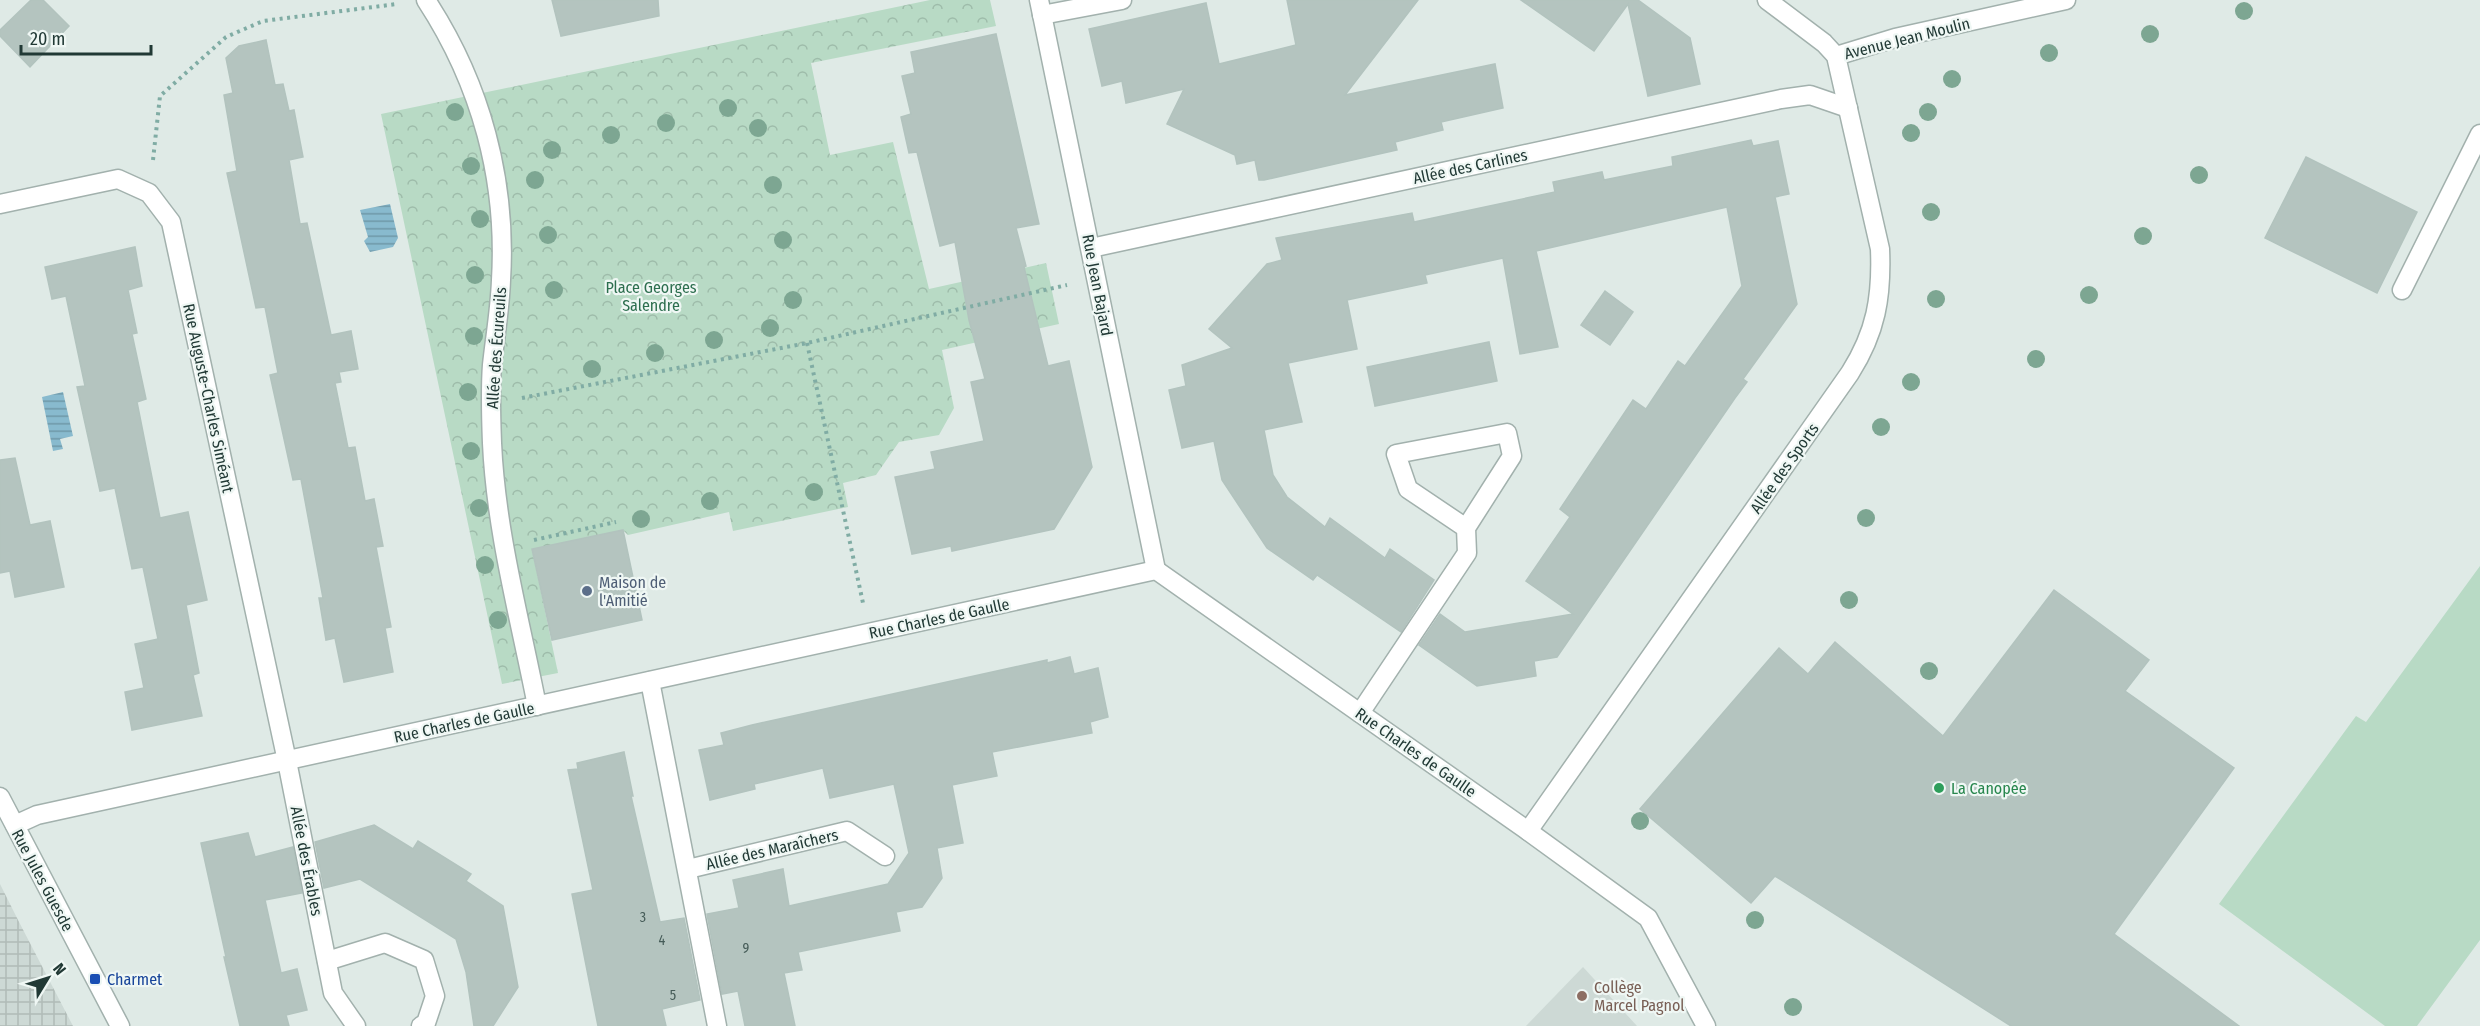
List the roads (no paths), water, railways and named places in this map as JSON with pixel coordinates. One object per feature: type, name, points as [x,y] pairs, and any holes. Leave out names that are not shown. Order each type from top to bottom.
[{"type":"street","points":[[1040,8],[1122,0]]},
{"type":"street","name":"Avenue Jean Moulin","points":[[1767,0],[1824,43],[1836,56],[1895,38],[2066,0]]},
{"type":"street","name":"Allée des Écureuils","points":[[427,1],[447,34],[475,94],[488,133],[495,172],[501,224],[501,278],[492,366],[491,405],[495,486],[504,547],[537,706]]},
{"type":"street","name":"Rue Jean Bajard","points":[[1040,8],[1156,570]]},
{"type":"street","name":"Allée des Sports","points":[[1528,831],[1865,350],[1878,299],[1881,249],[1836,56]]},
{"type":"street","name":"Allée des Carlines","points":[[1091,248],[1781,99],[1810,95],[1848,108]]},
{"type":"street","points":[[2402,290],[2480,134]]},
{"type":"street","name":"Rue Auguste-Charles Siméant","points":[[0,204],[118,178],[149,193],[171,222],[287,761]]},
{"type":"street","points":[[1360,713],[1467,553],[1466,528],[1512,456],[1507,433],[1396,454],[1408,489],[1466,528]]},
{"type":"street","name":"Rue Charles de Gaulle","points":[[15,825],[37,815],[1156,570],[1648,918],[1706,1026]]},
{"type":"street","name":"Allée des Maraîchers","points":[[650,681],[717,1026]]},
{"type":"street","name":"Allée des Érables","points":[[287,761],[333,993],[356,1026]]},
{"type":"street","name":"Rue Jules Guesde","points":[[0,797],[120,1026]]},
{"type":"street","name":"Allée des Maraîchers","points":[[688,869],[847,831],[885,856]]},
{"type":"street","points":[[327,961],[385,943],[424,960],[435,996],[426,1023],[421,1026]]},
{"type":"water","points":[[390,204],[398,238],[393,247],[370,252],[364,241],[368,237],[360,210]]},
{"type":"water","points":[[63,392],[73,436],[60,439],[63,449],[53,451],[42,397]]},
{"type":"place","name":"Maison de l'Amitié","points":[[587,591]]},
{"type":"place","name":"La Canopée","points":[[1939,788]]},
{"type":"place","name":"Charmet","points":[[95,979]]},
{"type":"place","name":"Collège Marcel Pagnol","points":[[1582,996]]},
{"type":"park label","name":"Place Georges Salendre","points":[[651,296]]}]
